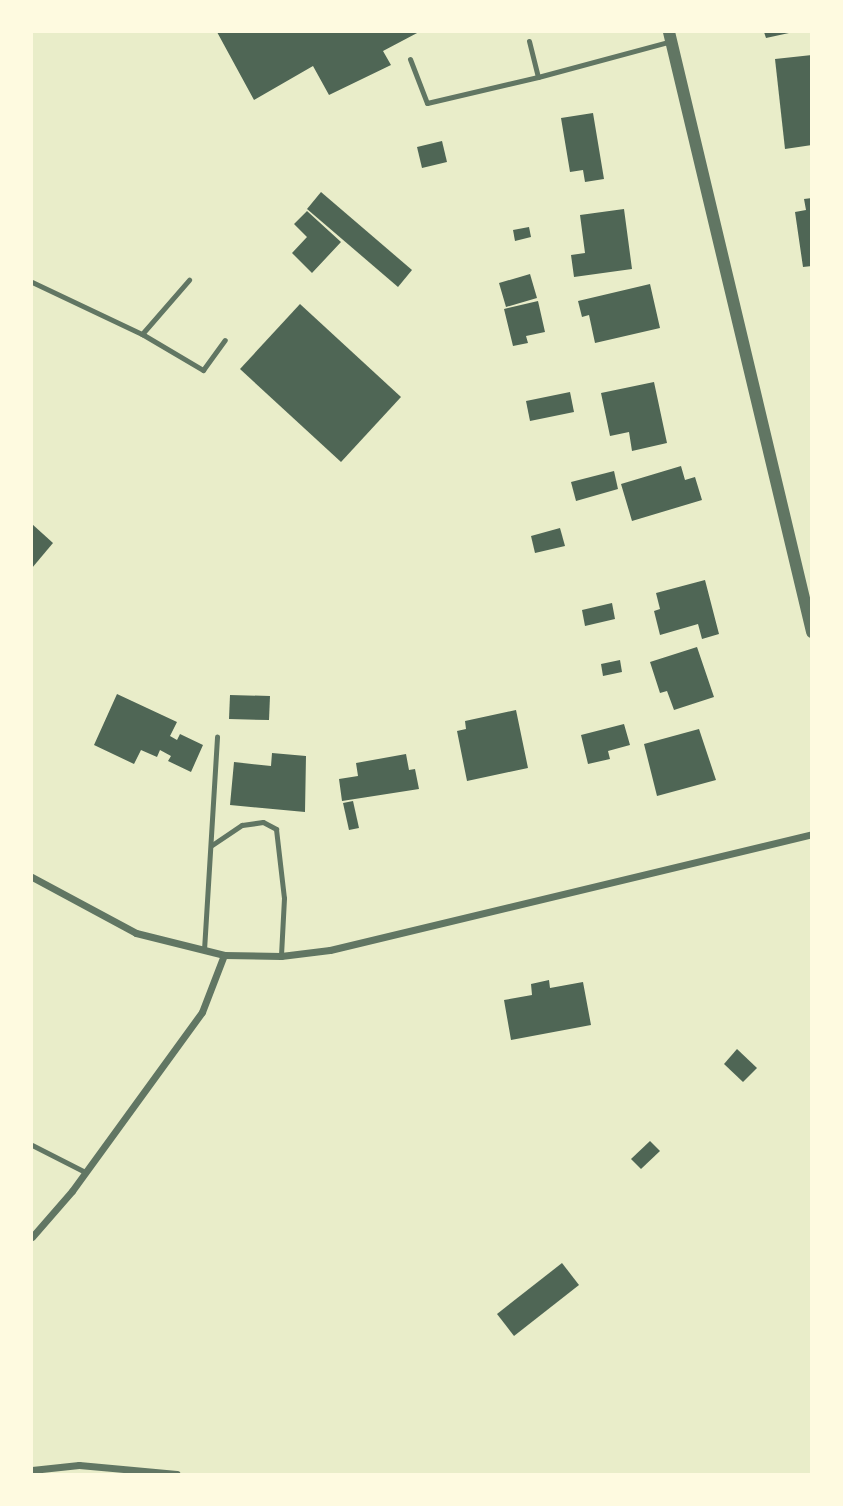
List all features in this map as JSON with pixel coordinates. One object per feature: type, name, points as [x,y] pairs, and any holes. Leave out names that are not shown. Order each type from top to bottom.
[{"type":"street","points":[[670,36],[811,632]]},
{"type":"street","points":[[32,877],[136,933],[224,955],[281,956],[330,950],[811,834]]},
{"type":"street","points":[[32,1237],[85,1172],[202,1012],[224,955]]},
{"type":"street","points":[[32,1469],[79,1465],[177,1475]]},
{"type":"lane","points":[[410,59],[427,103],[538,77],[670,36]]},
{"type":"lane","points":[[529,41],[538,77]]},
{"type":"lane","points":[[142,334],[188,280]]},
{"type":"lane","points":[[32,282],[142,334],[203,370],[225,340]]},
{"type":"lane","points":[[204,950],[217,736]]},
{"type":"lane","points":[[212,845],[242,825],[263,822],[276,829],[284,898],[281,956]]},
{"type":"lane","points":[[32,1145],[85,1172]]},
{"type":"building","points":[[217,32],[419,32],[383,51],[391,65],[329,95],[313,66],[254,100]]},
{"type":"building","points":[[764,32],[788,32],[789,33],[766,38]]},
{"type":"building","points":[[812,55],[812,145],[785,149],[775,59]]},
{"type":"building","points":[[593,113],[604,179],[585,182],[583,170],[570,172],[561,118]]},
{"type":"building","points":[[442,141],[447,162],[422,168],[417,147]]},
{"type":"building","points":[[321,192],[412,270],[398,287],[307,209]]},
{"type":"building","points":[[812,198],[812,266],[803,267],[795,212],[806,210],[804,199]]},
{"type":"building","points":[[624,209],[632,269],[574,277],[571,255],[585,253],[580,215]]},
{"type":"building","points":[[307,211],[341,242],[312,273],[292,253],[307,237],[294,224]]},
{"type":"building","points":[[529,227],[531,237],[515,241],[513,230]]},
{"type":"building","points":[[530,274],[537,298],[506,307],[499,283]]},
{"type":"building","points":[[650,284],[660,328],[595,343],[589,315],[582,317],[578,301]]},
{"type":"building","points":[[538,301],[545,332],[526,336],[528,343],[513,346],[504,309]]},
{"type":"building","points":[[300,304],[401,397],[341,462],[240,369]]},
{"type":"building","points":[[654,382],[667,443],[632,451],[629,432],[610,436],[601,393]]},
{"type":"building","points":[[570,392],[574,412],[530,421],[526,401]]},
{"type":"building","points":[[681,466],[685,480],[695,477],[702,500],[632,521],[621,484]]},
{"type":"building","points":[[614,471],[618,489],[576,501],[571,482]]},
{"type":"building","points":[[32,524],[53,543],[32,568]]},
{"type":"building","points":[[560,528],[565,546],[535,553],[531,536]]},
{"type":"building","points":[[705,580],[719,634],[702,639],[698,624],[660,635],[654,611],[660,609],[656,593]]},
{"type":"building","points":[[612,603],[615,619],[585,626],[582,610]]},
{"type":"building","points":[[697,647],[714,697],[674,710],[667,691],[660,693],[650,662]]},
{"type":"building","points":[[620,660],[622,672],[603,676],[601,664]]},
{"type":"building","points":[[117,694],[177,722],[170,736],[177,740],[180,734],[203,745],[191,772],[168,761],[171,756],[160,750],[157,757],[141,750],[134,764],[94,745]]},
{"type":"building","points":[[230,695],[270,696],[269,720],[229,719]]},
{"type":"building","points":[[516,710],[528,768],[467,781],[457,731],[466,729],[465,721]]},
{"type":"building","points":[[624,724],[630,745],[608,751],[610,759],[588,764],[581,735]]},
{"type":"building","points":[[699,729],[716,780],[657,796],[644,744]]},
{"type":"building","points":[[272,753],[306,756],[305,812],[230,805],[234,762],[271,766]]},
{"type":"building","points":[[406,754],[409,770],[415,769],[419,789],[342,801],[339,779],[358,776],[356,763]]},
{"type":"building","points":[[353,801],[359,828],[349,830],[343,803]]},
{"type":"building","points":[[549,980],[550,988],[583,982],[591,1025],[511,1040],[504,1000],[532,995],[531,984]]},
{"type":"building","points":[[737,1049],[757,1068],[743,1082],[724,1064]]},
{"type":"building","points":[[650,1141],[660,1151],[641,1169],[631,1159]]},
{"type":"building","points":[[562,1263],[579,1285],[514,1336],[497,1314]]}]
